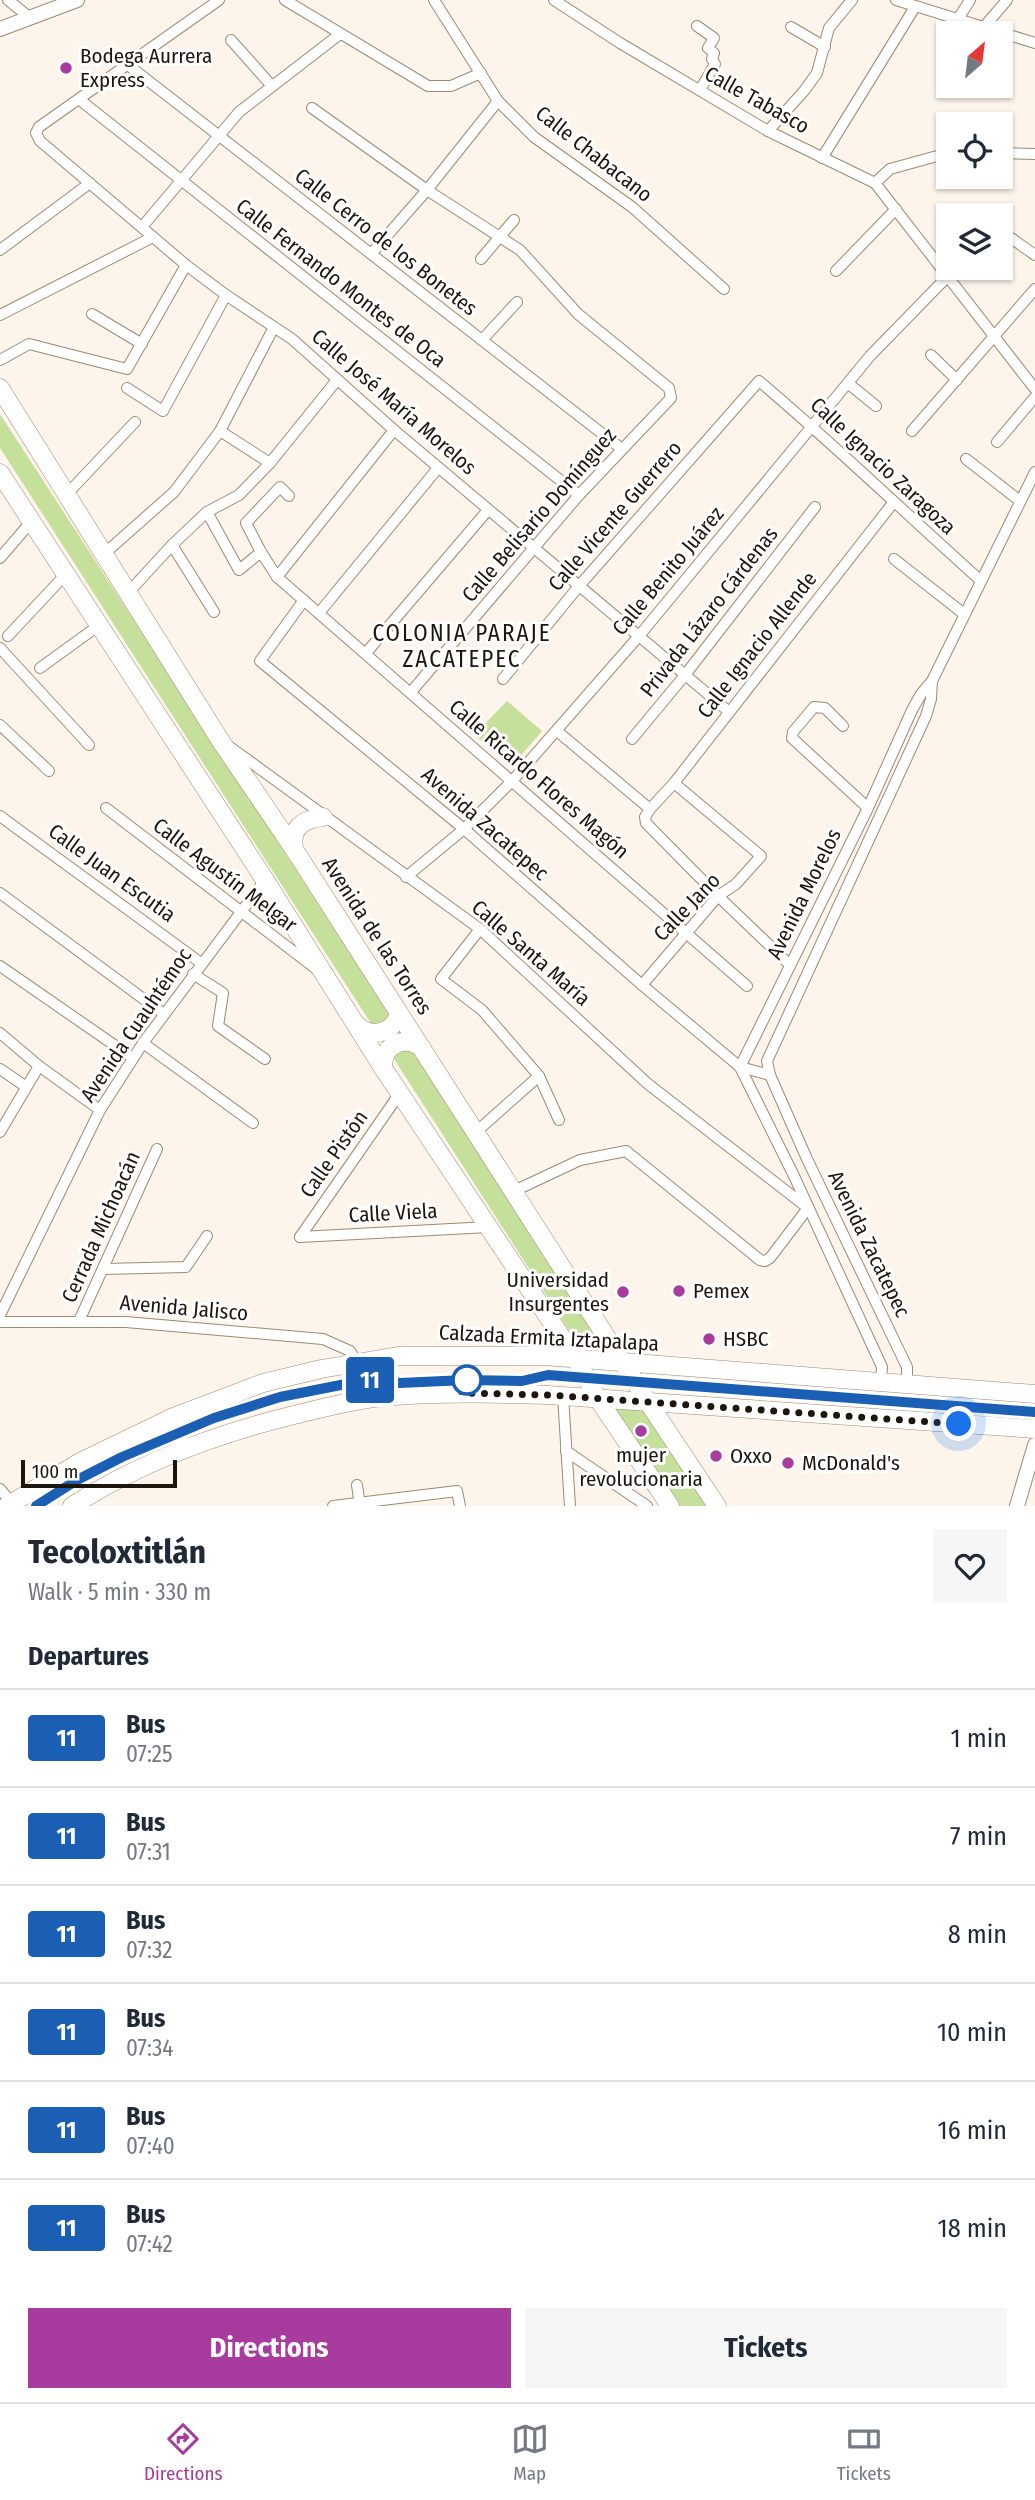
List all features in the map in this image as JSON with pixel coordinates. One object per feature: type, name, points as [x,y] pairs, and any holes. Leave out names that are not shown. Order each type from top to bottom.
[{"type":"main road","name":"Avenida de las Torres","points":[[0,388],[220,740],[294,849],[717,1506]]},
{"type":"main road","points":[[0,473],[265,880],[320,971],[670,1506]]},
{"type":"main road","points":[[294,849],[293,838],[297,828],[305,821],[323,817]]},
{"type":"main road","points":[[356,1024],[370,1033],[381,1033],[391,1028],[400,1014]]},
{"type":"main road","points":[[383,1068],[383,1057],[394,1044],[406,1041],[422,1048]]},
{"type":"main road","name":"Calzada Ermita Iztapalapa","points":[[10,1505],[88,1458],[171,1418],[263,1383],[356,1362],[398,1356],[524,1355],[1035,1394]]},
{"type":"main road","points":[[72,1506],[144,1465],[182,1450],[272,1420],[334,1404],[381,1397],[488,1393],[563,1396],[1035,1429]]},
{"type":"main road","points":[[171,1418],[182,1450]]},
{"type":"main road","points":[[88,1458],[103,1487]]},
{"type":"street","points":[[8,0],[29,17]]},
{"type":"street","points":[[0,29],[77,0]]},
{"type":"street","points":[[80,100],[219,0]]},
{"type":"street","points":[[285,0],[428,86],[451,86],[481,73]]},
{"type":"street","name":"Calle Chabacano","points":[[434,0],[498,101],[534,137],[632,207],[724,289]]},
{"type":"street","name":"Calle Tabasco","points":[[554,0],[620,43],[768,131],[875,183]]},
{"type":"street","points":[[768,131],[817,73],[829,28],[852,0]]},
{"type":"street","points":[[896,0],[964,21]]},
{"type":"street","points":[[958,19],[970,0]]},
{"type":"street","points":[[988,21],[1007,0]]},
{"type":"street","points":[[822,158],[915,7]]},
{"type":"street","points":[[697,26],[713,38],[708,48],[715,53],[712,59],[715,64],[701,90]]},
{"type":"street","points":[[791,27],[825,47]]},
{"type":"street","points":[[142,227],[239,112],[340,34]]},
{"type":"street","points":[[1013,36],[1035,43]]},
{"type":"street","points":[[231,40],[271,85]]},
{"type":"street","name":"Calle Cerro de los Bonetes","points":[[128,65],[622,449]]},
{"type":"street","name":"Calle José María Morelos","points":[[80,100],[39,127],[36,133],[40,141],[186,265],[292,339],[394,430],[728,711]]},
{"type":"street","name":"Calle Fernando Montes de Oca","points":[[80,100],[579,495]]},
{"type":"street","points":[[371,254],[427,190],[498,101]]},
{"type":"street","points":[[312,108],[427,190],[500,236]]},
{"type":"street","points":[[1013,153],[1035,154]]},
{"type":"street","points":[[936,156],[890,169],[875,183],[936,262]]},
{"type":"street","points":[[0,250],[90,183]]},
{"type":"street","points":[[836,271],[896,209]]},
{"type":"street","points":[[481,259],[514,220]]},
{"type":"street","name":"Calle Belisario Domínguez","points":[[411,692],[579,495],[671,398],[669,388],[578,314],[520,250],[500,236]]},
{"type":"street","points":[[0,315],[153,237]]},
{"type":"street","points":[[1013,240],[1035,255]]},
{"type":"street","points":[[0,360],[29,344],[127,369],[186,265]]},
{"type":"street","name":"Calle Benito Juárez","points":[[406,877],[464,829],[557,731],[870,356],[943,280]]},
{"type":"street","points":[[950,280],[1035,389]]},
{"type":"street","points":[[912,431],[1035,289]]},
{"type":"street","points":[[127,388],[163,411],[226,295]]},
{"type":"street","points":[[482,340],[517,302]]},
{"type":"street","points":[[92,314],[142,344]]},
{"type":"street","points":[[104,554],[174,492],[220,431],[274,327]]},
{"type":"street","points":[[931,355],[957,380]]},
{"type":"street","points":[[128,593],[207,512],[239,495],[270,463],[337,380]]},
{"type":"street","name":"Calle Ignacio Zaragoza","points":[[759,381],[813,426],[893,503],[980,580]]},
{"type":"street","name":"Calle Vicente Guerrero","points":[[503,680],[579,586],[759,381]]},
{"type":"street","points":[[849,384],[876,406]]},
{"type":"street","points":[[997,442],[1035,397]]},
{"type":"street","points":[[67,494],[135,422]]},
{"type":"street","points":[[277,577],[394,430]]},
{"type":"street","points":[[220,431],[270,463]]},
{"type":"street","points":[[966,458],[1020,501]]},
{"type":"street","points":[[319,613],[439,468]]},
{"type":"street","name":"Avenida Morelos","points":[[740,1067],[868,808],[900,736],[921,694],[932,681],[1035,472]]},
{"type":"street","name":"Calle Ricardo Flores Magón","points":[[289,496],[280,487],[246,523],[277,577],[747,986]]},
{"type":"street","name":"Calle Ignacio Allende","points":[[650,809],[674,783],[893,503]]},
{"type":"street","name":"Privada Lázaro Cárdenas","points":[[632,739],[815,507]]},
{"type":"street","points":[[366,653],[488,510]]},
{"type":"street","points":[[207,512],[239,569],[261,552]]},
{"type":"street","points":[[0,558],[31,522]]},
{"type":"street","points":[[172,545],[214,612]]},
{"type":"street","points":[[894,559],[964,614]]},
{"type":"street","points":[[8,636],[65,575]]},
{"type":"street","name":"Avenida Zacatepec","points":[[303,600],[260,661],[464,829],[740,1067],[794,1176],[882,1367],[881,1381]]},
{"type":"street","points":[[40,668],[98,626]]},
{"type":"street","points":[[0,648],[89,746]]},
{"type":"street","name":"Avenida Morelos","points":[[770,1075],[766,1061],[914,742],[931,699],[932,681]]},
{"type":"street","points":[[843,726],[825,708],[814,707],[793,732],[792,738],[868,808]]},
{"type":"street","points":[[0,725],[49,771]]},
{"type":"street","points":[[557,731],[650,809],[645,817],[646,823],[790,964]]},
{"type":"street","points":[[900,736],[914,742]]},
{"type":"street","name":"Calle Santa María","points":[[220,740],[480,929],[648,1084],[808,1208]]},
{"type":"street","name":"Calle Jano","points":[[642,985],[718,896],[736,884],[761,856],[674,783]]},
{"type":"street","name":"Calle Agustín Melgar","points":[[106,808],[320,971]]},
{"type":"street","name":"Calle Juan Escutia","points":[[0,816],[201,962]]},
{"type":"street","name":"Avenida Cuauhtémoc","points":[[0,1315],[100,1110],[143,1043],[201,962],[265,880]]},
{"type":"street","points":[[0,893],[164,1014]]},
{"type":"street","points":[[480,929],[441,979],[482,1010],[539,1076],[559,1120]]},
{"type":"street","points":[[0,966],[133,1058]]},
{"type":"street","points":[[193,974],[223,993],[218,1026],[265,1059]]},
{"type":"street","points":[[0,1033],[38,1066],[100,1110]]},
{"type":"street","points":[[143,1043],[253,1123]]},
{"type":"street","points":[[0,1132],[38,1066]]},
{"type":"street","name":"Avenida Zacatepec","points":[[740,1067],[770,1075],[807,1159],[907,1367],[906,1383]]},
{"type":"street","points":[[0,1069],[25,1086]]},
{"type":"street","points":[[475,1132],[539,1076]]},
{"type":"street","name":"Calle Pistón","points":[[300,1237],[400,1093]]},
{"type":"street","name":"Cerrada Michoacán","points":[[79,1321],[157,1149]]},
{"type":"street","points":[[514,1191],[580,1160],[626,1151],[760,1260],[765,1261],[808,1208]]},
{"type":"street","points":[[773,1182],[788,1184],[807,1159]]},
{"type":"street","name":"Calle Viela","points":[[300,1237],[489,1227]]},
{"type":"street","points":[[104,1269],[186,1267],[206,1236]]},
{"type":"street","name":"Avenida Jalisco","points":[[0,1322],[161,1324],[323,1339],[350,1351],[356,1362]]},
{"type":"street","points":[[563,1396],[570,1506]]},
{"type":"street","points":[[1017,1506],[1035,1446]]},
{"type":"street","points":[[566,1451],[647,1506]]},
{"type":"street","points":[[357,1485],[359,1504]]},
{"type":"street","points":[[0,1489],[10,1505]]},
{"type":"street","points":[[334,1506],[457,1491],[460,1506]]},
{"type":"green space","points":[[0,414],[609,1352],[581,1349],[0,448]]},
{"type":"green space","points":[[507,701],[542,731],[512,766],[474,735]]},
{"type":"green space","points":[[612,1408],[646,1411],[708,1506],[676,1506]]},
{"type":"bus line","name":"11","points":[[36,1506],[77,1480],[122,1457],[214,1418],[280,1397],[371,1379],[400,1383],[522,1381],[548,1375],[1035,1412]]},
{"type":"place","name":"Bodega Aurrera Express","points":[[66,68]]},
{"type":"place","name":"Pemex","points":[[679,1291]]},
{"type":"place","name":"Universidad Insurgentes","points":[[623,1292]]},
{"type":"place","name":"HSBC","points":[[709,1339]]},
{"type":"place","name":"mujer revolucionaria","points":[[641,1431]]},
{"type":"place","name":"Oxxo","points":[[716,1456]]},
{"type":"place","name":"McDonald's","points":[[788,1463]]},
{"type":"district","name":"COLONIA PARAJE ZACATEPEC","points":[[462,646]]},
{"type":"route","points":[[467,1380],[461,1393],[548,1395],[959,1424]]}]
